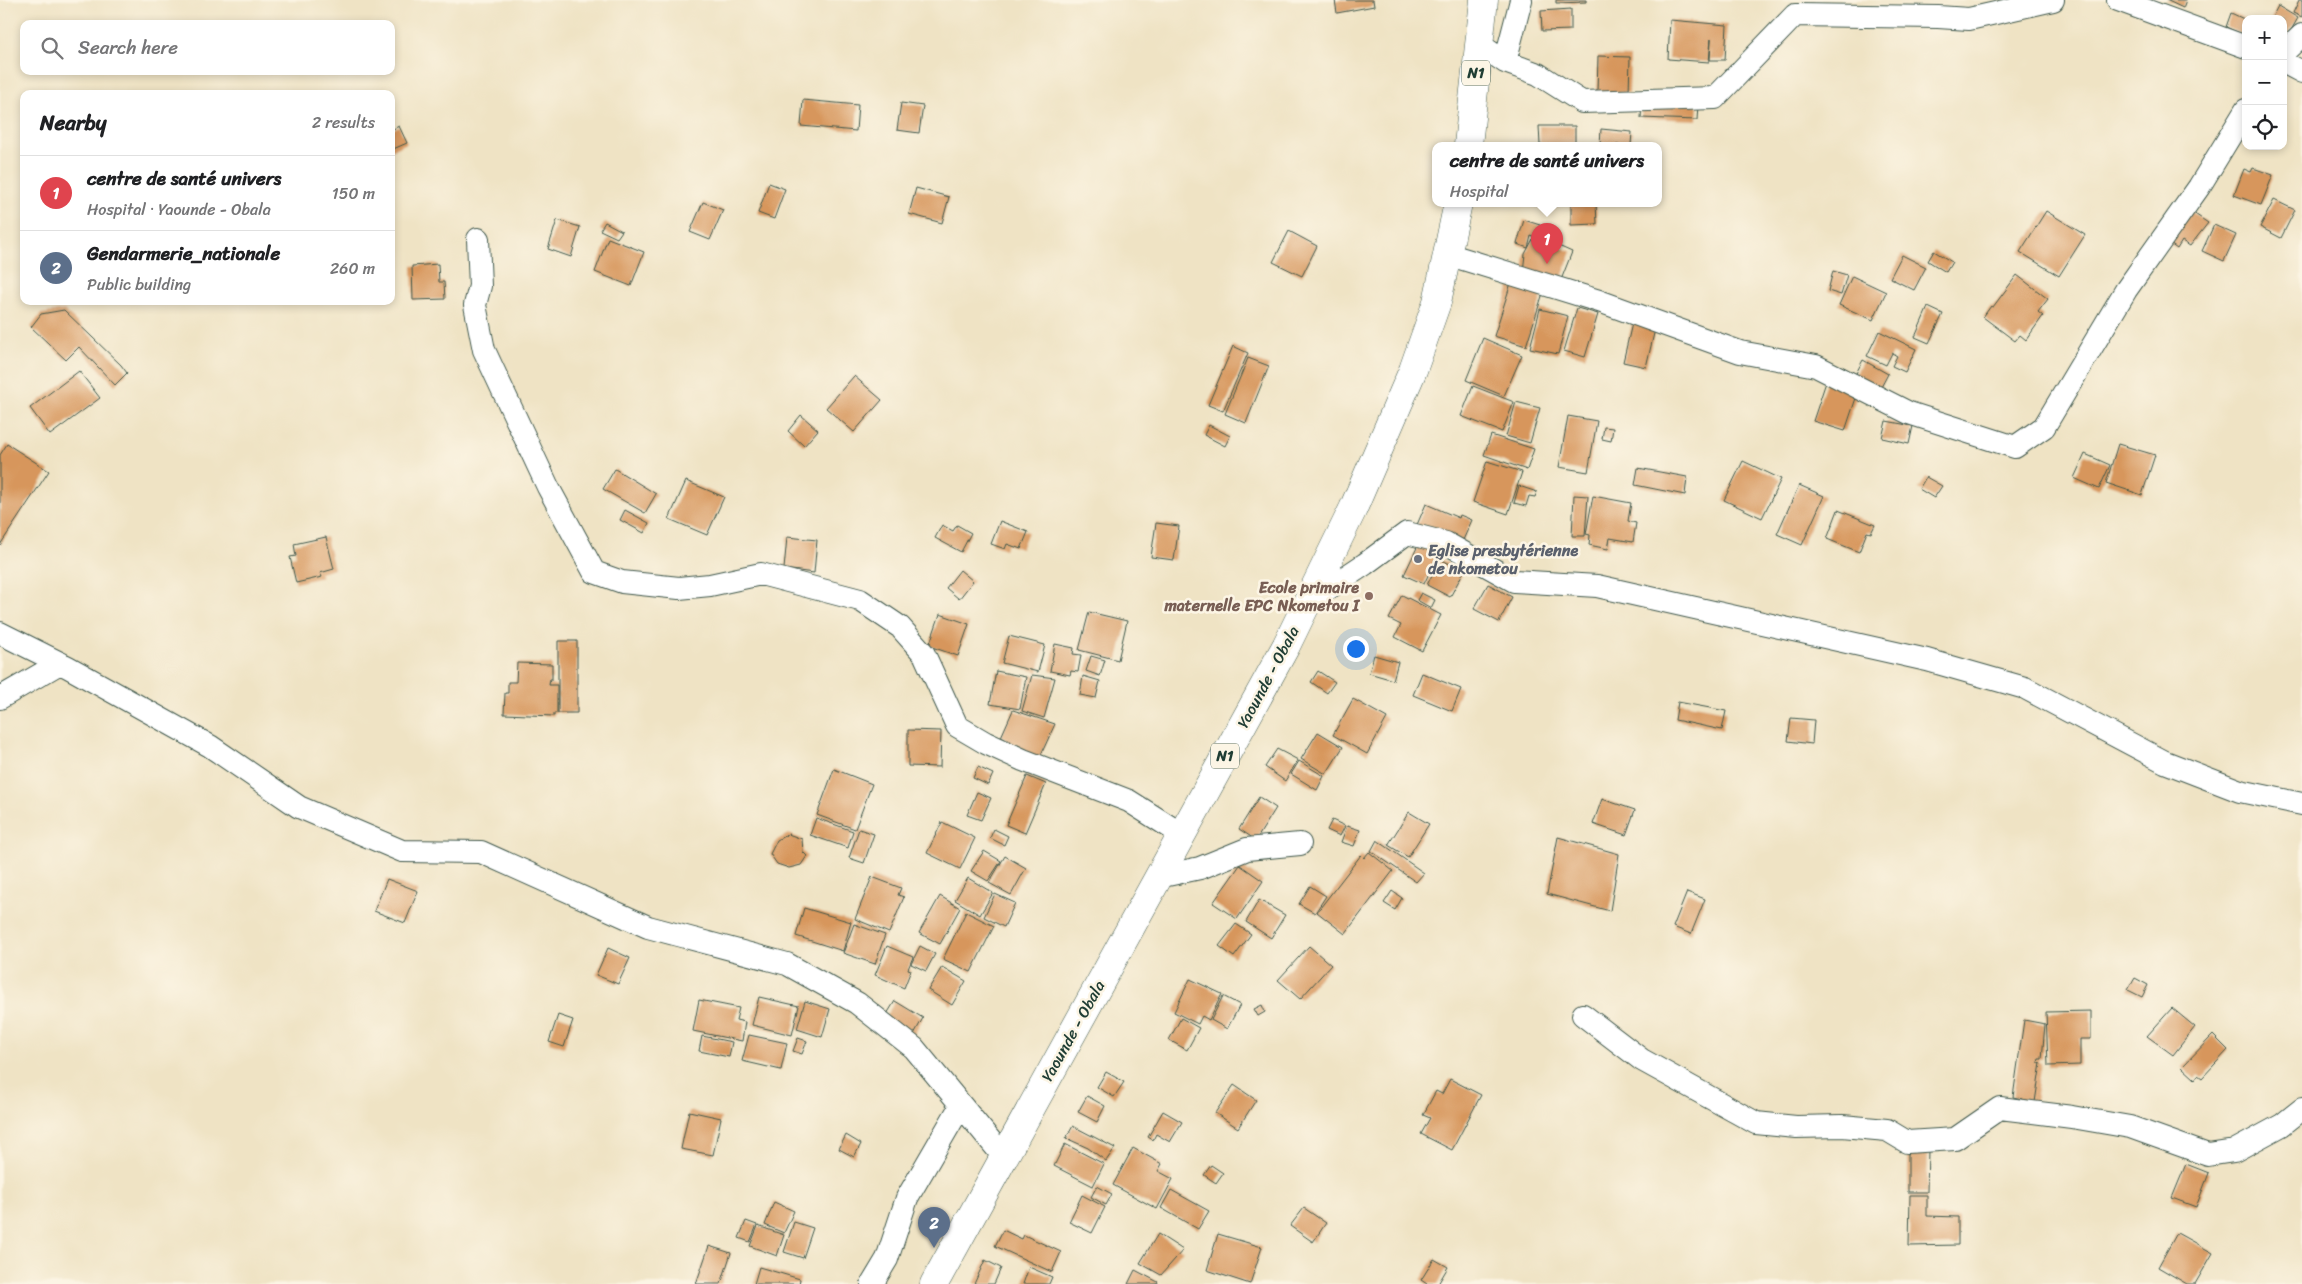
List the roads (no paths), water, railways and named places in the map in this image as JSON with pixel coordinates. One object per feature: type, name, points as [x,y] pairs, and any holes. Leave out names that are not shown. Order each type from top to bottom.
[{"type":"highway","name":"N1","points":[[1468,142],[1484,0]]},
{"type":"highway","name":"Yaounde - Obala","points":[[934,1284],[1286,646],[1308,602],[1353,508],[1413,370],[1437,302],[1457,207]]},
{"type":"street","points":[[1505,62],[1521,0]]},
{"type":"street","points":[[1479,44],[1505,62],[1538,74],[1582,102],[1715,98],[1795,15],[1935,8],[1969,19],[2053,0]]},
{"type":"street","points":[[2118,0],[2242,46]]},
{"type":"street","points":[[2287,49],[2302,35]]},
{"type":"street","points":[[2287,64],[2302,72]]},
{"type":"street","points":[[1447,254],[1599,301],[1740,352],[1816,366],[1910,413],[2015,447],[2044,427],[2126,290],[2199,187],[2242,117]]},
{"type":"street","points":[[478,239],[480,286],[475,304],[484,350],[548,487],[594,572],[622,582],[679,588],[710,585],[761,574],[860,600],[900,627],[924,654],[957,726],[986,744],[1129,801],[1182,834]]},
{"type":"street","points":[[1308,602],[1407,533],[1446,543],[1514,581],[1598,586],[1927,660],[2025,688],[2165,762],[2240,791],[2302,804]]},
{"type":"street","points":[[0,633],[60,663],[210,746],[299,807],[402,851],[481,852],[648,927],[787,964],[857,1003],[914,1048],[1004,1157]]},
{"type":"street","points":[[0,698],[60,663]]},
{"type":"street","points":[[1158,877],[1200,868],[1247,849],[1300,844]]},
{"type":"street","points":[[1583,1015],[1642,1060],[1756,1123],[1796,1127],[1842,1126],[1887,1130],[1907,1142],[1956,1139],[2000,1108],[2072,1117],[2130,1127],[2208,1155],[2234,1151],[2282,1125],[2302,1109]]},
{"type":"street","points":[[872,1284],[887,1259],[907,1198],[961,1105]]},
{"type":"place","name":"centre de santé univers","points":[[1547,264]]},
{"type":"place","name":"Eglise presbytérienne de nkometou","points":[[1418,559]]},
{"type":"place","name":"Ecole primaire maternelle EPC Nkometou I","points":[[1369,596]]},
{"type":"place","name":"Gendarmerie_nationale","points":[[934,1248]]}]
